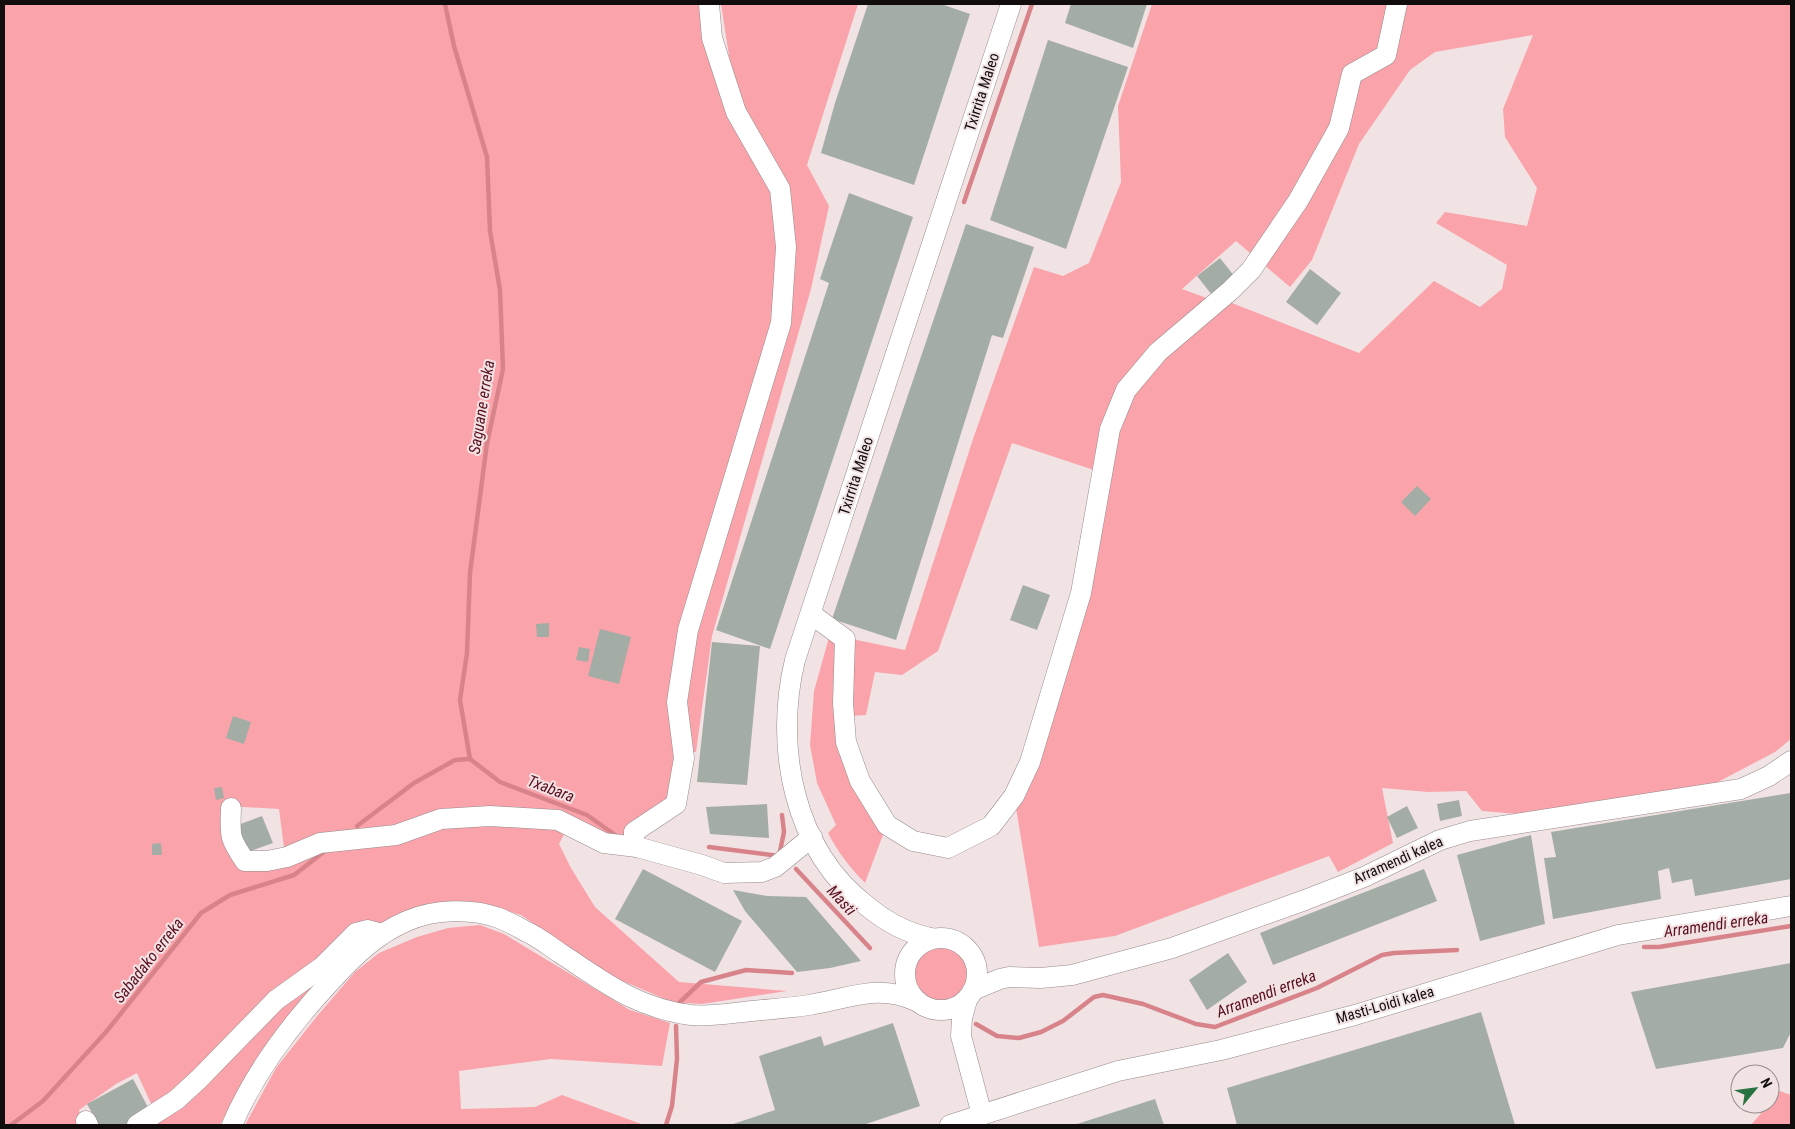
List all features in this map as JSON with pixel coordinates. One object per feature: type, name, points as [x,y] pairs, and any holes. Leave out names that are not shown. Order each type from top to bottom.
[{"type":"street","points":[[637,847],[634,842],[634,832],[676,804],[684,758],[677,702],[688,630],[781,323],[786,247],[780,190],[736,112],[712,38],[709,4]]},
{"type":"street","name":"Txirrita Maleo","points":[[931,938],[913,934],[894,925],[858,900],[829,867],[812,837],[800,809],[791,774],[786,724],[790,681],[1011,4]]},
{"type":"street","points":[[811,614],[845,639],[843,703],[846,742],[860,781],[887,825],[913,841],[948,848],[992,826],[1014,796],[1030,762],[1081,593],[1110,429],[1126,390],[1158,352],[1252,270],[1298,201],[1339,128],[1352,74],[1386,55],[1397,4]]},
{"type":"street","name":"Arramendi kalea","points":[[1009,977],[1041,978],[1072,975],[1172,948],[1305,900],[1364,876],[1440,840],[1470,831],[1741,789],[1769,776],[1791,761]]},
{"type":"street","points":[[231,808],[230,828],[232,842],[245,861],[267,861],[287,857],[320,843],[396,835],[441,819],[490,816],[558,820],[604,842],[637,847],[724,873],[762,872],[775,867],[812,837]]},
{"type":"street","name":"Masti-Loidi kalea","points":[[950,1125],[1118,1070],[1221,1050],[1355,1015],[1618,935],[1791,906]]},
{"type":"street","points":[[232,1125],[242,1101],[275,1047],[338,974],[361,951],[382,934],[408,920],[438,913],[466,912],[498,918],[528,932],[615,989],[639,1002],[665,1011],[694,1015],[724,1014],[808,1005],[869,992],[894,993],[937,1010],[953,1008],[990,982],[1009,977]]},
{"type":"street","name":"Txirrita Maleo","points":[[894,925],[904,939],[907,963]]},
{"type":"street","points":[[137,1125],[176,1100],[276,1000],[322,967],[356,933],[368,930],[382,934]]},
{"type":"street","points":[[869,992],[887,983],[907,963],[922,942],[931,938],[943,937],[954,939],[964,945],[990,968],[1009,977]]},
{"type":"street","points":[[972,954],[977,978],[962,1018],[961,1036],[982,1115]]},
{"type":"street","points":[[907,963],[905,982],[909,992],[916,1001]]},
{"type":"street","points":[[937,1010],[961,1036]]},
{"type":"shaded area","points":[[4,4],[702,4],[730,62],[721,4],[858,4],[807,165],[829,206],[811,289],[712,636],[696,752],[678,755],[670,800],[627,840],[570,823],[559,844],[595,907],[679,982],[787,991],[702,1004],[672,1002],[611,976],[521,915],[483,903],[437,903],[380,923],[353,928],[153,1108],[137,1073],[116,1084],[79,1110],[83,1125],[4,1125]],"holes":[[[226,806],[279,809],[286,863],[230,853]]]},
{"type":"shaded area","points":[[1152,4],[1791,4],[1791,739],[1775,752],[1716,783],[1518,814],[1482,811],[1466,791],[1428,792],[1382,788],[1393,843],[1338,872],[1329,856],[1115,936],[1039,947],[1015,802],[1035,769],[1085,594],[1117,431],[1130,393],[1162,355],[1227,301],[1359,353],[1434,281],[1480,307],[1502,289],[1507,265],[1436,223],[1445,212],[1527,226],[1537,188],[1505,137],[1503,109],[1533,35],[1435,52],[1410,70],[1359,144],[1312,260],[1290,287],[1236,241],[1182,289],[1212,300],[1155,350],[1122,387],[1106,427],[1097,471],[1012,443],[938,651],[902,675],[875,672],[866,715],[851,716],[852,639],[905,650],[973,439],[1034,267],[1063,276],[1089,263],[1121,182],[1118,106]]},
{"type":"shaded area","points":[[830,634],[840,646],[837,709],[884,832],[865,883],[854,872],[828,833],[836,825],[817,783],[810,745],[814,691]]},
{"type":"shaded area","points":[[480,925],[504,934],[630,1010],[670,1023],[662,1066],[551,1059],[459,1071],[461,1109],[535,1107],[562,1095],[644,1125],[245,1125],[276,1068],[355,972],[379,953],[417,937],[448,928]]},
{"type":"shaded area","points":[[940,946],[951,948],[960,954],[966,963],[968,974],[966,985],[960,994],[951,1000],[940,1002],[929,1000],[920,994],[914,985],[912,974],[914,963],[920,954],[929,948]]},
{"type":"shaded area","points":[[320,980],[241,1088],[220,1125],[151,1125],[281,1007]]},
{"type":"shaded area","points":[[1780,1091],[1791,1095],[1791,1125],[1751,1125],[1760,1114],[1780,1114]]},
{"type":"building","points":[[868,4],[941,4],[970,14],[914,185],[821,153],[835,103]]},
{"type":"building","points":[[1071,4],[1147,4],[1133,48],[1065,23]]},
{"type":"building","points":[[1048,40],[1128,67],[1066,249],[990,220]]},
{"type":"building","points":[[849,193],[913,217],[770,649],[716,630],[829,283],[820,279]]},
{"type":"building","points":[[966,224],[1034,247],[1003,338],[992,335],[896,640],[832,619]]},
{"type":"building","points":[[1220,258],[1235,277],[1212,295],[1197,276]]},
{"type":"building","points":[[1310,269],[1341,293],[1317,325],[1286,302]]},
{"type":"building","points":[[1417,486],[1431,499],[1415,516],[1401,502]]},
{"type":"building","points":[[1023,585],[1050,595],[1037,630],[1010,620]]},
{"type":"building","points":[[549,623],[549,637],[537,637],[536,624]]},
{"type":"building","points":[[600,629],[631,637],[619,684],[588,676]]},
{"type":"building","points":[[712,642],[760,646],[747,785],[697,782]]},
{"type":"building","points":[[579,647],[590,649],[588,662],[576,660]]},
{"type":"building","points":[[233,716],[251,722],[244,744],[226,738]]},
{"type":"building","points":[[222,787],[224,798],[216,800],[214,788]]},
{"type":"building","points":[[1791,793],[1791,879],[1695,896],[1692,879],[1672,883],[1669,868],[1658,871],[1661,899],[1553,919],[1544,858],[1556,857],[1551,832]]},
{"type":"building","points":[[1459,800],[1462,816],[1440,821],[1437,804]]},
{"type":"building","points":[[767,804],[769,838],[710,834],[706,807]]},
{"type":"building","points":[[1407,806],[1418,828],[1397,838],[1387,817]]},
{"type":"building","points":[[262,816],[273,843],[248,852],[238,825]]},
{"type":"building","points":[[1531,835],[1545,924],[1480,941],[1457,855]]},
{"type":"building","points":[[161,843],[162,855],[152,855],[152,844]]},
{"type":"building","points":[[643,869],[742,921],[715,972],[615,919]]},
{"type":"building","points":[[1424,869],[1437,901],[1273,965],[1260,933]]},
{"type":"building","points":[[733,890],[767,896],[806,897],[861,961],[830,968],[797,972],[745,911]]},
{"type":"building","points":[[1228,953],[1247,982],[1207,1010],[1189,980]]},
{"type":"building","points":[[1791,963],[1791,1032],[1783,1048],[1656,1069],[1631,992]]},
{"type":"building","points":[[1481,1012],[1515,1125],[1237,1125],[1227,1088]]},
{"type":"building","points":[[893,1023],[920,1106],[863,1125],[730,1125],[775,1110],[759,1056],[821,1036],[824,1046]]},
{"type":"building","points":[[133,1079],[151,1113],[128,1125],[99,1125],[87,1104]]},
{"type":"building","points":[[1155,1099],[1164,1125],[1074,1125]]},
{"type":"waterway","name":"Saguane erreka","points":[[445,4],[454,46],[487,157],[490,231],[500,290],[503,369],[487,443],[470,573],[467,653],[460,700],[470,759]]},
{"type":"waterway","points":[[964,202],[1032,4]]},
{"type":"waterway","name":"Txabara","points":[[470,759],[500,782],[587,815],[618,837]]},
{"type":"waterway","name":"Sabadako erreka","points":[[357,826],[414,783],[455,760],[470,759]]},
{"type":"waterway","points":[[709,847],[779,856],[784,832],[782,815]]},
{"type":"waterway","name":"Sabadako erreka","points":[[11,1125],[43,1101],[106,1032],[201,913],[230,895],[294,875],[325,851]]},
{"type":"waterway","name":"Masti","points":[[796,869],[870,948]]},
{"type":"waterway","name":"Arramendi erreka","points":[[1644,947],[1659,947],[1791,926]]},
{"type":"waterway","name":"Arramendi erreka","points":[[976,1024],[997,1036],[1019,1038],[1041,1032],[1063,1021],[1094,997],[1103,995],[1143,1004],[1196,1024],[1215,1027],[1317,988],[1382,955],[1457,950]]},
{"type":"waterway","name":"Arramendi erreka","points":[[679,1003],[701,982],[746,970],[792,973]]},
{"type":"waterway","name":"Arramendi erreka","points":[[666,1125],[672,1106],[677,1059],[676,1026]]}]
